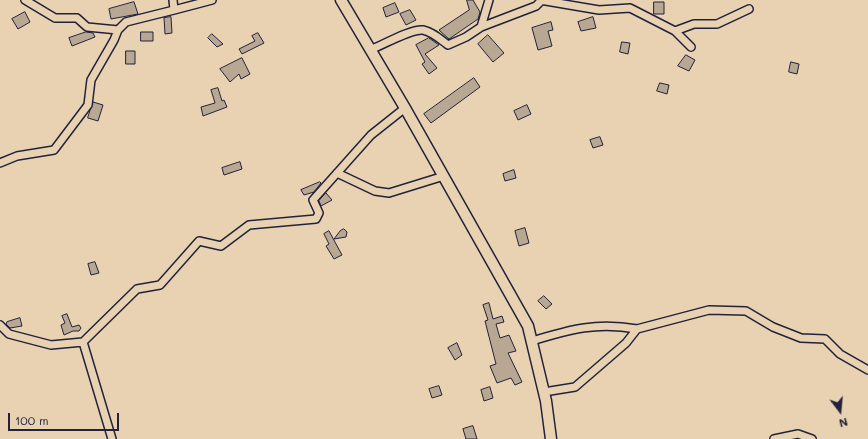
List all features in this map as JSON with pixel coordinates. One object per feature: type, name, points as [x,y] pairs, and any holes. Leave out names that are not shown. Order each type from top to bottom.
[{"type":"main road","points":[[341,0],[405,108],[528,326],[544,392],[550,439]]},
{"type":"street","points":[[25,0],[55,18],[77,18],[87,27],[118,30]]},
{"type":"street","points":[[173,0],[174,10]]},
{"type":"street","points":[[0,163],[17,156],[54,150],[88,105],[91,80],[114,40],[118,30],[126,22],[212,0]]},
{"type":"street","points":[[482,27],[490,0]]},
{"type":"street","points":[[370,50],[406,34],[422,30],[432,33],[448,44],[466,37],[482,27],[536,6],[541,0],[599,10],[630,8],[675,31],[691,47]]},
{"type":"street","points":[[675,31],[694,24],[717,24],[748,9]]},
{"type":"street","points":[[0,325],[9,334],[51,345],[83,342],[137,289],[160,285],[199,241],[221,246],[249,225],[316,220],[319,213],[313,200],[371,135],[405,108]]},
{"type":"street","points":[[337,174],[375,192],[389,193],[444,176]]},
{"type":"street","points":[[532,341],[578,328],[613,325],[637,330],[709,310],[746,311],[773,326],[800,338],[826,339],[840,354],[868,370]]},
{"type":"street","points":[[544,392],[575,387],[626,343],[637,330]]},
{"type":"street","points":[[83,342],[112,439]]},
{"type":"street","points":[[774,439],[798,434],[812,439]]},
{"type":"building","points":[[467,0],[473,0],[480,12],[478,19],[449,39],[439,30],[469,10]]},
{"type":"building","points":[[134,2],[138,14],[111,19],[109,9]]},
{"type":"building","points":[[654,2],[664,2],[664,14],[654,14]]},
{"type":"building","points":[[395,3],[399,12],[386,17],[383,8]]},
{"type":"building","points":[[410,10],[416,20],[406,25],[400,14]]},
{"type":"building","points":[[25,12],[30,22],[18,29],[12,19]]},
{"type":"building","points":[[171,17],[172,33],[165,34],[164,18]]},
{"type":"building","points":[[593,17],[596,28],[581,31],[578,22]]},
{"type":"building","points":[[551,22],[553,30],[548,31],[552,46],[538,50],[532,28]]},
{"type":"building","points":[[86,32],[93,33],[95,37],[72,46],[69,38]]},
{"type":"building","points":[[141,32],[153,32],[153,41],[141,41]]},
{"type":"building","points":[[258,33],[264,43],[242,54],[239,49],[255,41],[252,36]]},
{"type":"building","points":[[212,34],[223,44],[217,47],[208,38]]},
{"type":"building","points":[[488,35],[504,53],[493,62],[478,44]]},
{"type":"building","points":[[429,38],[439,45],[425,54],[437,68],[429,74],[422,64],[425,62],[416,45]]},
{"type":"building","points":[[622,42],[630,43],[628,54],[620,52]]},
{"type":"building","points":[[126,51],[135,51],[135,64],[126,64]]},
{"type":"building","points":[[686,55],[695,60],[689,71],[678,66]]},
{"type":"building","points":[[242,58],[250,74],[241,79],[239,74],[230,82],[220,69]]},
{"type":"building","points":[[791,62],[799,64],[797,74],[789,72]]},
{"type":"building","points":[[474,78],[480,87],[431,123],[424,114]]},
{"type":"building","points":[[660,83],[669,85],[667,94],[657,91]]},
{"type":"building","points":[[218,88],[222,101],[224,100],[227,107],[203,116],[201,107],[215,103],[211,90]]},
{"type":"building","points":[[93,102],[103,105],[98,121],[88,118]]},
{"type":"building","points":[[527,105],[531,114],[518,120],[514,111]]},
{"type":"building","points":[[600,137],[603,145],[593,148],[590,140]]},
{"type":"building","points":[[240,162],[242,169],[224,175],[222,168]]},
{"type":"building","points":[[514,170],[516,178],[505,181],[503,174]]},
{"type":"building","points":[[320,182],[321,183],[314,192],[304,195],[301,190]]},
{"type":"building","points":[[326,193],[332,200],[321,206],[319,201]]},
{"type":"building","points":[[525,228],[529,243],[519,246],[515,231]]},
{"type":"building","points":[[344,229],[347,232],[346,237],[334,239],[340,231]]},
{"type":"building","points":[[329,231],[342,255],[334,259],[326,246],[329,244],[324,234]]},
{"type":"building","points":[[95,262],[99,273],[91,275],[88,264]]},
{"type":"building","points":[[544,296],[552,304],[546,309],[538,301]]},
{"type":"building","points":[[489,303],[493,319],[502,316],[504,322],[496,324],[500,338],[509,335],[516,351],[508,353],[522,382],[515,385],[511,378],[497,383],[490,366],[496,364],[485,321],[488,320],[483,305]]},
{"type":"building","points":[[67,314],[72,327],[79,325],[81,328],[79,331],[73,331],[64,335],[61,325],[65,323],[62,316]]},
{"type":"building","points":[[20,318],[22,326],[10,328],[6,324],[7,322]]},
{"type":"building","points":[[457,343],[462,355],[455,360],[448,348]]},
{"type":"building","points":[[439,386],[442,395],[432,398],[429,389]]},
{"type":"building","points":[[490,387],[493,398],[484,401],[481,390]]},
{"type":"building","points":[[473,426],[477,439],[466,439],[463,429]]}]
